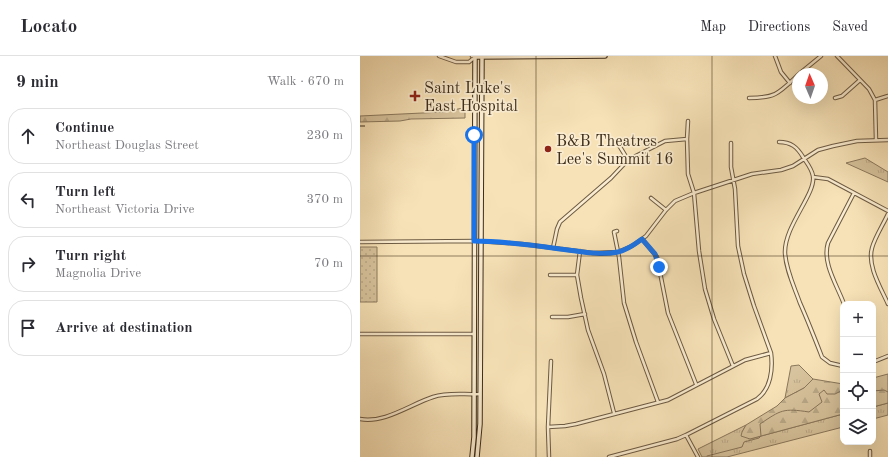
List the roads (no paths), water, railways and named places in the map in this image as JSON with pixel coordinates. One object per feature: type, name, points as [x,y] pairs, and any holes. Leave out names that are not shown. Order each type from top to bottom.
[{"type":"main road","points":[[472,457],[474,437],[474,56],[605,56]]},
{"type":"main road","points":[[477,457],[480,424],[482,57]]},
{"type":"main road","points":[[474,334],[479,337],[480,341]]},
{"type":"street","points":[[439,56],[456,62],[469,62],[474,56]]},
{"type":"street","points":[[775,56],[781,72],[790,83]]},
{"type":"street","points":[[806,68],[821,56]]},
{"type":"street","points":[[837,56],[869,89],[875,100],[876,140]]},
{"type":"street","points":[[835,98],[842,96],[860,80]]},
{"type":"street","points":[[749,98],[771,96],[780,92],[792,81]]},
{"type":"street","points":[[875,100],[888,96]]},
{"type":"street","points":[[688,121],[688,174],[694,193],[699,251],[705,289],[714,319],[733,366]]},
{"type":"street","points":[[553,248],[560,222],[611,178],[628,160],[665,141],[687,139]]},
{"type":"street","points":[[360,242],[480,241],[599,253],[618,252],[632,246],[646,236],[675,201],[694,193],[752,174],[782,170],[793,166],[818,150],[857,141],[888,140]]},
{"type":"street","points":[[617,142],[628,160]]},
{"type":"street","points":[[779,142],[789,143],[794,146],[805,159],[813,177],[811,189],[787,236],[785,252],[788,272],[822,357],[830,363],[840,365]]},
{"type":"street","points":[[609,457],[677,439],[686,435],[761,396],[770,379],[772,361],[771,353],[744,274],[738,246],[734,179],[731,167],[730,143]]},
{"type":"street","points":[[813,177],[828,179],[888,211]]},
{"type":"street","points":[[843,301],[828,262],[826,248],[854,193]]},
{"type":"street","points":[[651,198],[666,210]]},
{"type":"street","points":[[888,214],[872,246],[871,256],[872,265],[888,304]]},
{"type":"street","points":[[617,230],[614,232],[618,252],[622,294],[628,320],[658,402]]},
{"type":"street","points":[[642,239],[657,257],[668,313],[696,384]]},
{"type":"street","points":[[580,251],[577,275],[584,314],[604,374],[614,413]]},
{"type":"street","points":[[550,275],[577,275]]},
{"type":"street","points":[[552,316],[568,317],[584,314]]},
{"type":"street","points":[[360,334],[474,334]]},
{"type":"street","points":[[548,427],[570,425],[658,402],[679,394],[696,384],[752,357],[771,353]]},
{"type":"street","points":[[876,361],[888,356]]},
{"type":"street","points":[[549,457],[548,427],[551,361]]},
{"type":"street","points":[[360,419],[369,420],[382,418],[434,396],[480,394]]},
{"type":"street","points":[[686,435],[698,457]]},
{"type":"street","points":[[870,451],[870,457]]},
{"type":"waterway","points":[[707,456],[742,447],[744,442],[759,438],[761,436],[760,424],[778,413],[788,410],[809,412],[822,402],[819,394],[824,390],[827,394],[835,394],[840,392]]},
{"type":"waterway","points":[[876,391],[884,390],[888,392]]},
{"type":"railway","points":[[360,126],[365,126]]},
{"type":"place","name":"Saint Luke's East Hospital","points":[[415,96]]},
{"type":"place","name":"B&B Theatres Lee's Summit 16","points":[[548,149]]}]
